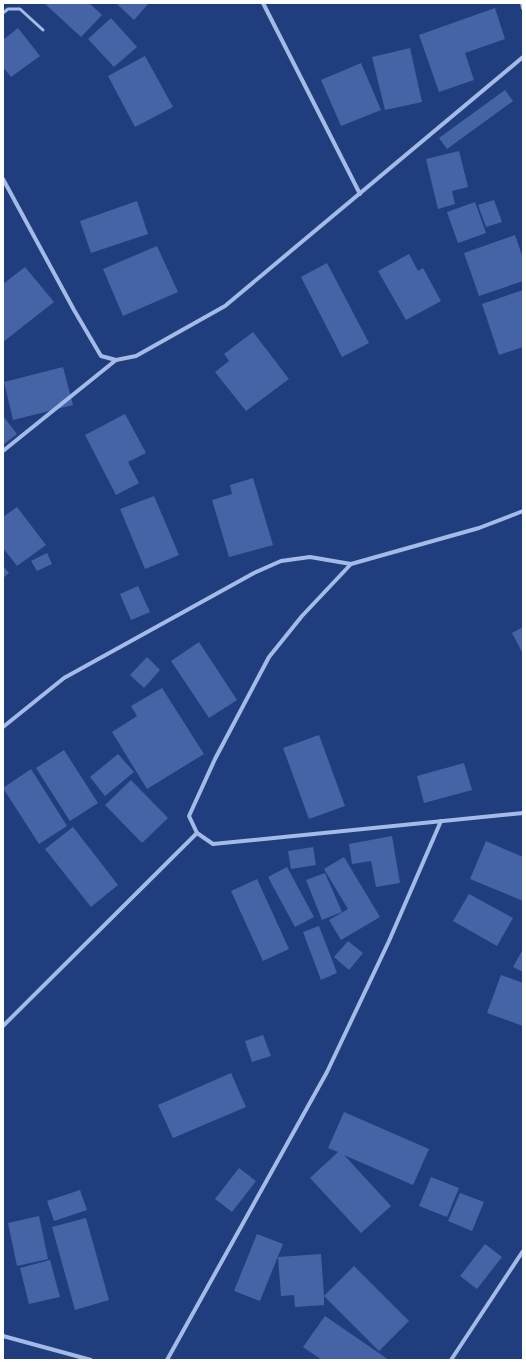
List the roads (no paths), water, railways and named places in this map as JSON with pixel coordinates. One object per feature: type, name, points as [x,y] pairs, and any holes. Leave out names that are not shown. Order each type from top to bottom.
[{"type":"street","points":[[263,3],[360,194]]},
{"type":"street","points":[[522,3],[523,8]]},
{"type":"street","points":[[3,179],[74,310],[101,356],[116,360],[136,356],[225,306],[523,57]]},
{"type":"street","points":[[3,451],[116,360]]},
{"type":"street","points":[[3,727],[64,678],[254,573],[281,560],[310,556],[351,564],[479,528],[523,511]]},
{"type":"street","points":[[351,564],[302,616],[269,657],[214,759],[189,816],[197,833],[213,844],[523,813]]},
{"type":"street","points":[[167,1360],[327,1072],[389,940],[441,822]]},
{"type":"street","points":[[3,1026],[197,833]]},
{"type":"street","points":[[451,1360],[523,1251]]},
{"type":"street","points":[[3,1336],[91,1360]]},
{"type":"lane","points":[[3,13],[8,9],[20,9],[43,30]]}]
